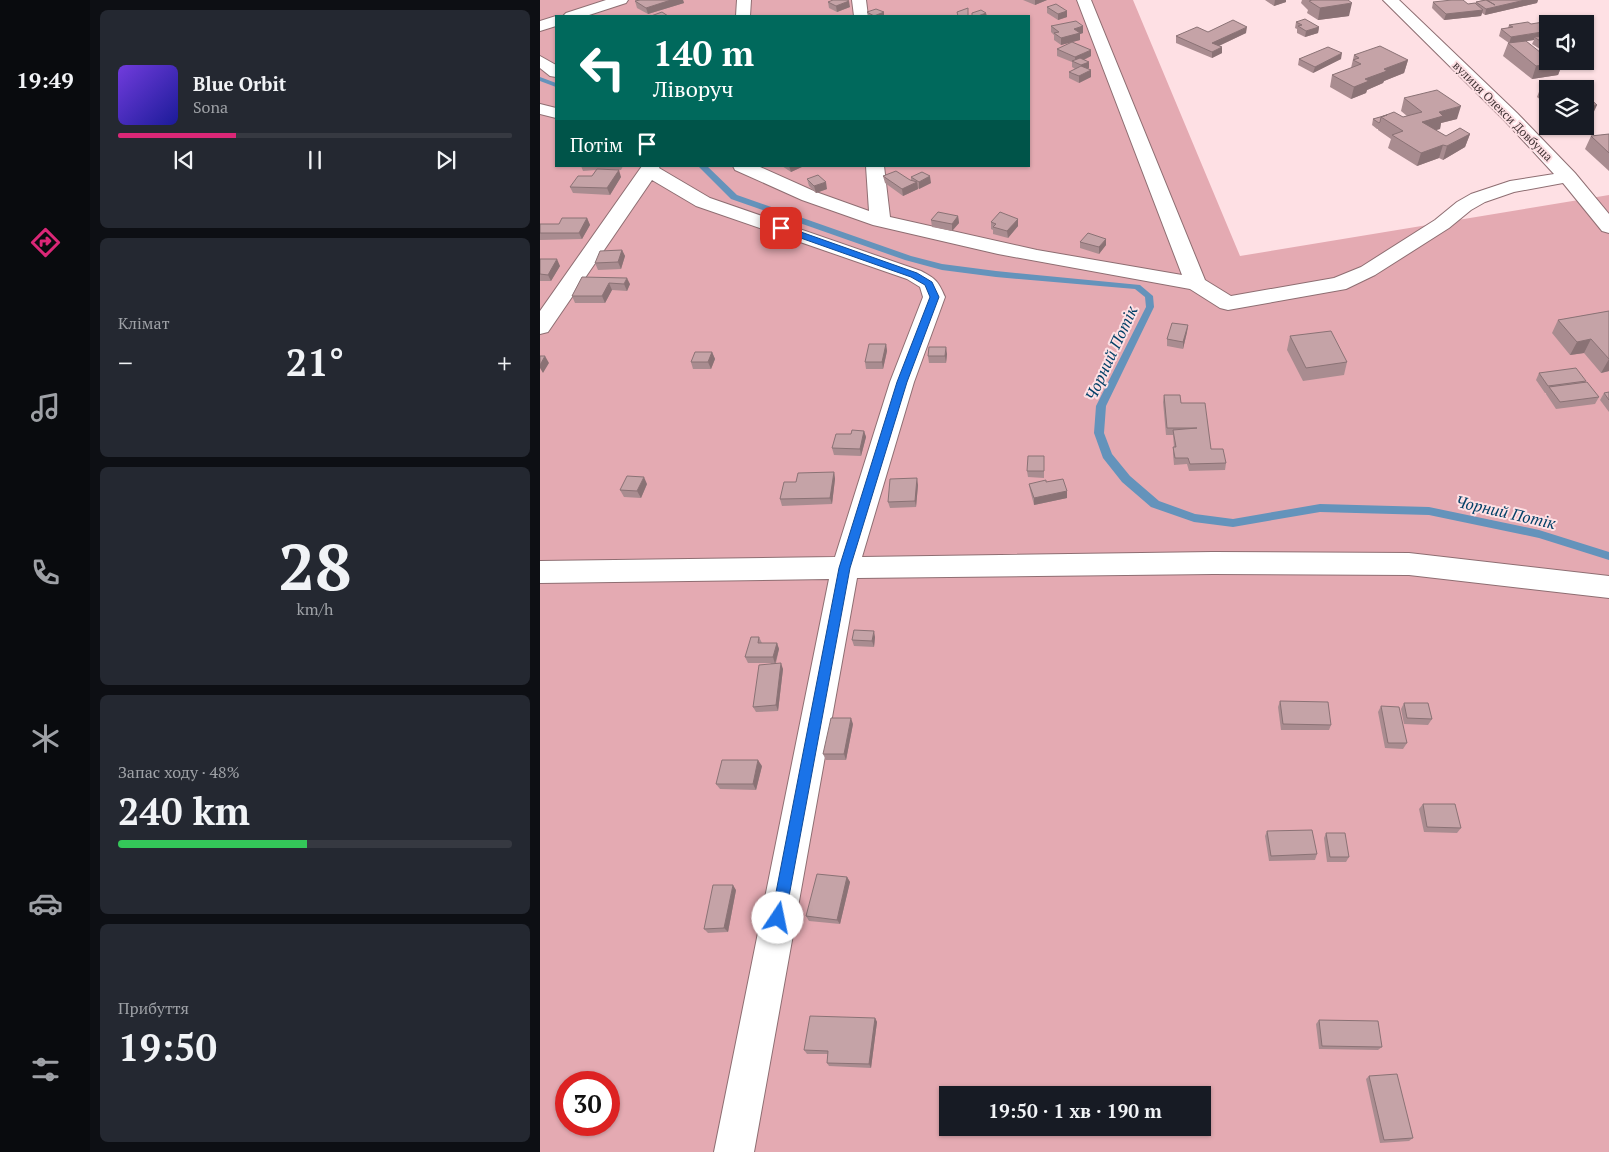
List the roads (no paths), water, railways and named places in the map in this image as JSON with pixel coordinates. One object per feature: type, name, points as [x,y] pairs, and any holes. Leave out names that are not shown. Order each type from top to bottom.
[{"type":"street","points":[[742,15],[744,0]]},
{"type":"street","points":[[859,0],[861,15]]},
{"type":"street","points":[[1084,0],[1196,284]]},
{"type":"street","name":"вулиця Олекси Довбуша","points":[[1390,0],[1511,116],[1568,177],[1609,227]]},
{"type":"street","points":[[575,15],[628,3]]},
{"type":"street","points":[[540,26],[555,21]]},
{"type":"street","points":[[540,61],[555,71]]},
{"type":"street","points":[[540,109],[555,114]]},
{"type":"street","points":[[744,167],[809,196],[880,221],[957,240],[1066,263],[1196,284],[1228,303],[1340,284],[1368,271],[1442,224],[1464,206],[1478,198],[1510,187],[1568,177]]},
{"type":"street","points":[[874,167],[880,221]]},
{"type":"street","points":[[540,327],[650,168],[703,202],[914,275],[929,284],[933,290],[932,304],[902,382],[845,568],[734,1152]]},
{"type":"street","points":[[540,572],[1213,563],[1410,564],[1609,587]]},
{"type":"waterway","name":"Чорний Потік","points":[[540,79],[555,85]]},
{"type":"waterway","name":"Чорний Потік","points":[[703,167],[734,197],[908,258],[942,267],[996,274],[1137,287],[1149,296],[1150,307],[1101,406],[1099,433],[1107,455],[1126,479],[1155,504],[1194,518],[1233,523],[1320,508],[1429,511],[1539,534],[1609,556]]}]
